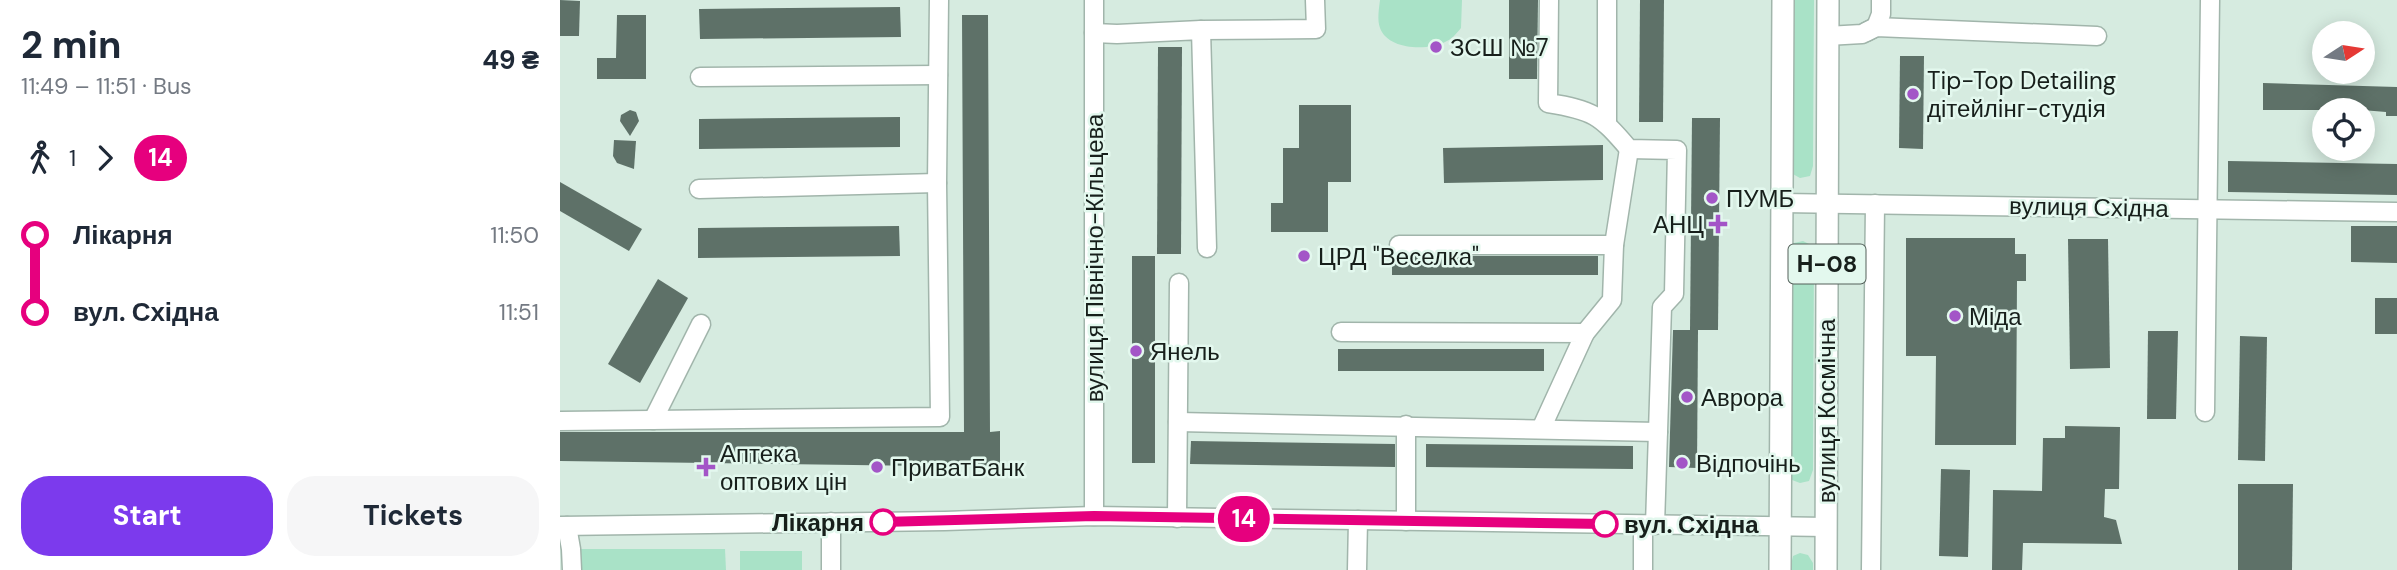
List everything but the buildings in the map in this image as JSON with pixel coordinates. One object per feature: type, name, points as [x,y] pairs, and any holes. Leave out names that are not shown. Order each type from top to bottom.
[{"type":"main road","name":"вулиця Космічна","points":[[1780,570],[1783,0]]},
{"type":"main road","name":"вулиця Космічна","points":[[1826,570],[1828,0]]},
{"type":"street","points":[[560,421],[940,417],[937,183],[939,0]]},
{"type":"street","name":"вулиця Північно-Кільцева","points":[[1094,0],[1094,516]]},
{"type":"street","points":[[1094,33],[1316,29],[1315,0]]},
{"type":"street","points":[[1549,0],[1548,103],[1577,108],[1607,123],[1629,149],[1677,150],[1674,294],[1662,307],[1658,432],[1643,570]]},
{"type":"street","points":[[1606,0],[1607,123]]},
{"type":"street","points":[[1869,31],[1881,14],[1881,0]]},
{"type":"street","points":[[2205,412],[2210,0]]},
{"type":"street","points":[[1201,30],[1207,248]]},
{"type":"street","points":[[1828,36],[1869,31],[2097,36]]},
{"type":"street","points":[[700,77],[938,75]]},
{"type":"street","points":[[1541,429],[1586,333],[1612,300],[1614,245],[1629,149]]},
{"type":"street","points":[[699,189],[937,183]]},
{"type":"street","name":"вулиця Східна","points":[[1782,203],[2397,212]]},
{"type":"street","points":[[1871,570],[1875,204]]},
{"type":"street","points":[[1399,245],[1614,245]]},
{"type":"street","points":[[1177,518],[1179,283]]},
{"type":"street","points":[[653,420],[701,324]]},
{"type":"street","points":[[1341,332],[1586,333]]},
{"type":"street","points":[[1178,422],[1658,432]]},
{"type":"street","points":[[1406,425],[1406,521]]},
{"type":"street","points":[[572,570],[572,549],[564,526],[945,521],[1094,516],[1826,527]]},
{"type":"street","points":[[1357,520],[1357,570]]},
{"type":"street","points":[[831,522],[831,570]]},
{"type":"green space","points":[[1380,0],[1462,0],[1461,28],[1450,39],[1437,45],[1409,47],[1399,44],[1391,41],[1380,28]]},
{"type":"green space","points":[[1790,0],[1814,0],[1813,166],[1810,176],[1800,178],[1791,173]]},
{"type":"green space","points":[[1803,241],[1811,245],[1814,253],[1813,470],[1809,481],[1800,483],[1792,480],[1789,470],[1789,252],[1794,243]]},
{"type":"green space","points":[[571,549],[725,549],[726,570],[572,570]]},
{"type":"green space","points":[[740,551],[802,551],[802,570],[740,570]]},
{"type":"green space","points":[[1800,553],[1808,555],[1813,563],[1813,570],[1790,570],[1793,556]]},
{"type":"bus line","name":"14","points":[[883,522],[1094,516],[1605,524]]},
{"type":"place","name":"ЗСШ №7","points":[[1436,47]]},
{"type":"place","name":"Tip-Top Detailing дітейлiнг-студiя","points":[[1913,94]]},
{"type":"place","name":"ПУМБ","points":[[1712,198]]},
{"type":"place","name":"АНЦ","points":[[1718,224]]},
{"type":"place","name":"ЦРД \"Веселка\"","points":[[1304,256]]},
{"type":"place","name":"Міда","points":[[1955,316]]},
{"type":"place","name":"Янель","points":[[1136,351]]},
{"type":"place","name":"Аврора","points":[[1687,397]]},
{"type":"place","name":"Відпочінь","points":[[1682,463]]},
{"type":"place","name":"Аптека оптових цін","points":[[706,467]]},
{"type":"place","name":"ПриватБанк","points":[[877,467]]},
{"type":"place","name":"Лікарня","points":[[883,522]]},
{"type":"place","name":"вул. Східна","points":[[1605,524]]}]
